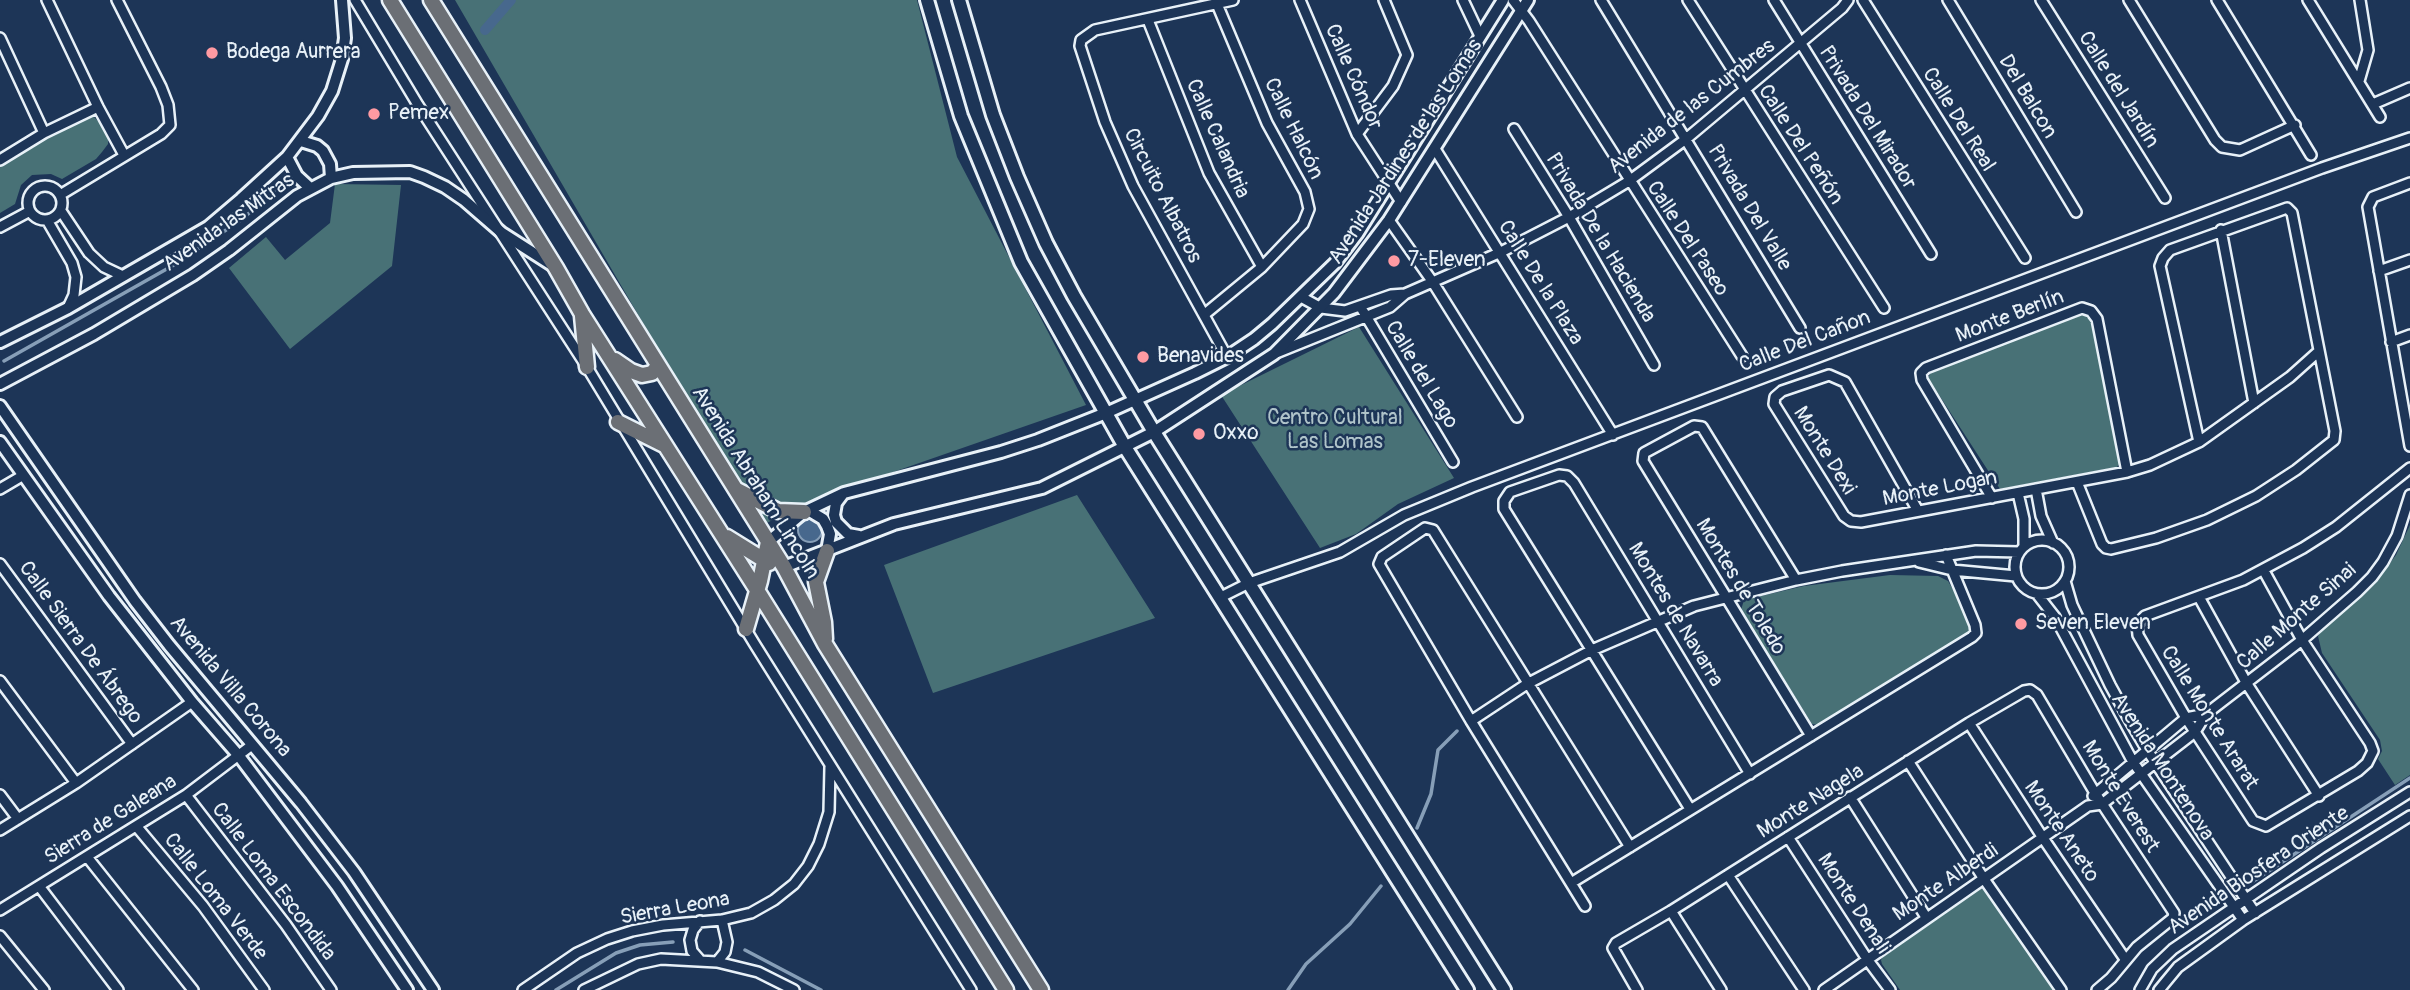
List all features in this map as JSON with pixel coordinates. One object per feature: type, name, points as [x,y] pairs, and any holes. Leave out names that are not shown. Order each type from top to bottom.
[{"type":"main road","points":[[390,0],[582,314],[1006,990]]},
{"type":"main road","name":"Avenida Abraham Lincoln","points":[[431,0],[784,567],[825,643],[1041,990]]},
{"type":"main road","points":[[927,0],[961,116],[1021,262],[1125,447],[1467,990]]},
{"type":"main road","points":[[959,0],[993,116],[1046,243],[1074,296],[1154,432],[1504,990]]},
{"type":"main road","points":[[582,314],[587,367]]},
{"type":"main road","points":[[608,355],[623,367],[640,374],[649,374],[658,366]]},
{"type":"main road","points":[[618,422],[664,444]]},
{"type":"main road","points":[[734,488],[747,497],[778,510],[806,511]]},
{"type":"main road","points":[[720,532],[740,547],[784,567]]},
{"type":"main road","points":[[746,629],[768,542]]},
{"type":"main road","points":[[825,643],[816,582],[827,551]]},
{"type":"street","points":[[47,0],[124,155]]},
{"type":"street","points":[[60,195],[162,134],[170,125],[168,105],[117,0]]},
{"type":"street","name":"Avenida las Mitras","points":[[0,342],[68,308],[208,227],[287,157],[332,91],[345,38],[342,0]]},
{"type":"street","points":[[355,0],[418,105],[587,367],[618,422],[971,990]]},
{"type":"street","points":[[1148,20],[1233,0]]},
{"type":"street","name":"Calle Cóndor","points":[[1300,0],[1357,134],[1401,202]]},
{"type":"street","points":[[1357,134],[1393,86],[1407,55],[1384,0]]},
{"type":"street","points":[[1463,0],[1480,36]]},
{"type":"street","name":"Avenida Jardines de las Lomas","points":[[768,542],[806,511],[844,493],[1001,452],[1136,400],[1227,357],[1272,324],[1335,263],[1374,209],[1503,0]]},
{"type":"street","name":"Calle Del Paseo","points":[[1513,0],[1742,356]]},
{"type":"street","name":"Avenida Jardines de las Lomas","points":[[784,567],[861,536],[928,515],[1042,488],[1154,432],[1274,354],[1321,308],[1356,267],[1390,220],[1528,0]]},
{"type":"street","name":"Privada Del Valle","points":[[1601,0],[1800,328]]},
{"type":"street","name":"Calle Del Peñón","points":[[1688,0],[1884,307]]},
{"type":"street","name":"Privada Del Mirador","points":[[1774,0],[1931,254]]},
{"type":"street","name":"Avenida de las Cumbres","points":[[1274,354],[1390,307],[1405,294],[1501,252],[1569,217],[1629,181],[1686,139],[1845,4],[1864,0]]},
{"type":"street","name":"Calle Del Real","points":[[1864,0],[2025,258]]},
{"type":"street","name":"Del Balcon","points":[[1948,0],[2076,212]]},
{"type":"street","name":"Calle del Jardín","points":[[2041,0],[2165,198]]},
{"type":"street","points":[[2129,0],[2215,140],[2222,147],[2240,150],[2295,125]]},
{"type":"street","points":[[2217,0],[2311,155]]},
{"type":"street","points":[[2308,0],[2380,117]]},
{"type":"street","points":[[2359,81],[2368,50],[2360,0]]},
{"type":"street","name":"Calle Halcón","points":[[1205,314],[1262,268],[1303,225],[1308,202],[1267,123],[1217,4]]},
{"type":"street","name":"Circuito Albatros","points":[[1148,20],[1095,30],[1080,40],[1080,46],[1105,122],[1133,186],[1227,357]]},
{"type":"street","name":"Calle Calandria","points":[[1148,20],[1209,173],[1262,268]]},
{"type":"street","points":[[0,38],[44,133]]},
{"type":"street","points":[[2372,104],[2410,88]]},
{"type":"street","points":[[0,160],[44,133],[98,107]]},
{"type":"street","name":"Privada De la Hacienda","points":[[1514,129],[1569,217],[1654,365]]},
{"type":"street","name":"Calle Del Cañon","points":[[1221,597],[1249,583],[1340,552],[1423,506],[1792,365],[2410,138]]},
{"type":"street","points":[[300,141],[317,146],[323,151],[330,164],[331,178]]},
{"type":"street","name":"Calle De la Plaza","points":[[1435,149],[1613,435]]},
{"type":"street","points":[[287,157],[297,176],[310,188]]},
{"type":"street","name":"Avenida las Mitras","points":[[0,384],[94,334],[193,275],[310,188],[331,178],[353,173],[410,172],[424,177],[464,200],[502,233],[556,268]]},
{"type":"street","points":[[2410,183],[2374,197],[2368,207],[2407,409],[2410,446]]},
{"type":"street","points":[[61,211],[47,220],[37,219],[30,211],[28,201],[36,188],[52,187],[62,200],[61,211],[89,253],[104,267],[123,276]]},
{"type":"street","points":[[2077,482],[2102,544],[2112,549],[2156,538],[2207,520],[2256,496],[2296,470],[2334,440],[2335,432],[2292,213],[2287,208],[2170,250],[2163,258],[2160,266],[2199,442]]},
{"type":"street","points":[[0,227],[30,211]]},
{"type":"street","points":[[47,220],[72,263],[77,284],[68,308]]},
{"type":"street","points":[[1390,220],[1517,416]]},
{"type":"street","points":[[2221,230],[2254,403]]},
{"type":"street","points":[[72,263],[89,253]]},
{"type":"street","points":[[2379,271],[2410,260]]},
{"type":"street","name":"Avenida de las Cumbres","points":[[1321,308],[1337,311],[1391,295],[1405,294]]},
{"type":"street","points":[[1301,297],[1321,308]]},
{"type":"street","name":"Calle del Lago","points":[[1360,306],[1453,462]]},
{"type":"street","name":"Monte Berlín","points":[[1992,498],[1922,380],[1921,373],[1926,368],[2082,308],[2091,311],[2097,319],[2127,472]]},
{"type":"street","points":[[2392,342],[2410,335]]},
{"type":"street","name":"Monte Logan","points":[[1850,521],[1861,522],[2077,482],[2127,472],[2168,458],[2199,442],[2254,403],[2319,351]]},
{"type":"street","name":"Monte Dexi","points":[[1850,521],[1844,516],[1774,404],[1782,391],[1829,375],[1845,382],[1918,511]]},
{"type":"street","name":"Avenida Villa Corona","points":[[0,406],[135,601],[301,803],[354,872],[433,990]]},
{"type":"street","name":"Montes de Toledo","points":[[1796,580],[1700,426],[1646,450],[1643,461],[1811,736]]},
{"type":"street","name":"Avenida Villa Corona","points":[[0,442],[109,596],[192,702],[239,756],[337,886],[407,990]]},
{"type":"street","points":[[2264,571],[2302,640],[2373,751],[2363,767],[2319,796],[2247,684],[2199,597],[2264,571],[2336,527],[2410,468]]},
{"type":"street","name":"Montes de Navarra","points":[[1592,650],[1504,509],[1504,500],[1510,492],[1559,475],[1567,476],[1574,483],[1750,774]]},
{"type":"street","points":[[0,489],[22,476]]},
{"type":"street","points":[[2018,493],[2024,519],[2022,549],[2016,559],[2016,576],[2024,587],[2036,594],[2053,592],[2065,581],[2069,567],[2064,552],[2053,543],[2041,516],[2036,489]]},
{"type":"street","points":[[844,493],[836,503],[836,522],[848,534],[861,536]]},
{"type":"street","name":"Calle Monte Sinai","points":[[2206,714],[2302,640],[2357,592],[2383,562],[2397,537],[2410,495]]},
{"type":"street","points":[[806,511],[822,519],[827,526],[830,534],[827,551]]},
{"type":"street","points":[[1585,906],[1471,721],[1379,564],[1382,556],[1425,528],[1433,530],[1630,847]]},
{"type":"street","points":[[1471,721],[1527,684],[1592,650],[1658,620],[1726,597],[1842,571],[1976,551],[2022,549],[2038,540],[2053,543]]},
{"type":"street","points":[[1571,883],[1974,635],[1975,625],[1945,555]]},
{"type":"street","points":[[1917,561],[1952,570],[2016,576]]},
{"type":"street","name":"Calle Sierra De Ábrego","points":[[0,564],[132,744]]},
{"type":"street","name":"Avenida Montenova","points":[[2065,581],[2072,605],[2109,685],[2147,750],[2255,913]]},
{"type":"street","name":"Avenida Montenova","points":[[2036,594],[2055,617],[2133,762],[2243,920]]},
{"type":"street","name":"Calle Monte Ararat","points":[[2199,597],[2151,613],[2139,622],[2137,629],[2186,718],[2253,821],[2263,826],[2270,825],[2319,796]]},
{"type":"street","points":[[1592,650],[1690,809]]},
{"type":"street","points":[[0,681],[76,783]]},
{"type":"street","name":"Monte Nagela","points":[[1637,990],[1615,952],[1613,947],[1616,943],[1969,723],[2024,691],[2035,692]]},
{"type":"street","name":"Monte Everest","points":[[2035,692],[2095,793],[2174,913],[2171,919],[2125,959]]},
{"type":"street","points":[[0,830],[76,783],[192,702]]},
{"type":"street","points":[[2088,806],[2095,793],[2186,718],[2206,714]]},
{"type":"street","points":[[2088,806],[2102,804],[2196,732],[2206,714]]},
{"type":"street","name":"Monte Aneto","points":[[1969,723],[2125,959]]},
{"type":"street","name":"Sierra de Galeana","points":[[0,910],[137,827],[186,795],[253,745]]},
{"type":"street","points":[[1908,761],[1984,879],[2061,990]]},
{"type":"street","name":"Sierra Leona","points":[[523,990],[577,953],[607,939],[653,927],[722,920],[751,913],[774,900],[794,884],[808,866],[819,844],[829,812],[830,765]]},
{"type":"street","name":"Avenida Biosfera Oriente","points":[[2140,990],[2161,959],[2246,898],[2410,792]]},
{"type":"street","points":[[0,795],[18,819]]},
{"type":"street","name":"Calle Loma Escondida","points":[[186,795],[286,925],[331,990]]},
{"type":"street","points":[[1850,797],[1926,917]]},
{"type":"street","name":"Monte Alberdi","points":[[1824,990],[2088,806]]},
{"type":"street","name":"Avenida Biosfera Oriente","points":[[2159,990],[2178,967],[2243,920],[2410,816]]},
{"type":"street","name":"Calle Loma Verde","points":[[137,827],[202,906],[264,990]]},
{"type":"street","name":"Monte Denali","points":[[1788,837],[1890,990]]},
{"type":"street","points":[[88,858],[192,990]]},
{"type":"street","points":[[1728,875],[1804,990]]},
{"type":"street","points":[[39,886],[118,990]]},
{"type":"street","points":[[1671,911],[1721,990]]},
{"type":"street","points":[[717,962],[727,942],[722,920]]},
{"type":"street","points":[[699,959],[692,951],[690,940],[700,921]]},
{"type":"street","points":[[0,936],[44,990]]},
{"type":"street","points":[[584,990],[638,964],[661,959],[699,959],[758,972],[794,990]]},
{"type":"street","points":[[2097,990],[2111,978],[2125,959]]},
{"type":"green space","points":[[455,0],[917,0],[957,157],[1086,405],[807,502],[761,526]]},
{"type":"green space","points":[[82,115],[94,117],[108,135],[108,144],[102,152],[96,159],[62,179],[51,174],[32,175],[21,185],[15,204],[0,213],[0,163]]},
{"type":"green space","points":[[335,184],[401,185],[392,266],[290,349],[229,268],[266,237],[285,260],[330,223]]},
{"type":"green space","points":[[2083,313],[2091,319],[2120,463],[2117,467],[2000,489],[1928,378],[1932,370]]},
{"type":"green space","name":"Centro Cultural Las Lomas","points":[[1359,327],[1454,478],[1398,504],[1356,534],[1320,548],[1221,395]]},
{"type":"green space","points":[[1077,495],[1155,618],[933,693],[884,565]]},
{"type":"green space","points":[[2410,525],[2410,775],[2395,785],[2378,759],[2382,751],[2380,740],[2322,653],[2318,636],[2323,628],[2378,579],[2396,555]]},
{"type":"green space","points":[[1890,575],[1938,576],[1948,581],[1972,622],[1969,634],[1820,725],[1812,724],[1741,610],[1744,600],[1804,586]]},
{"type":"green space","points":[[1979,887],[1992,895],[2056,990],[1900,990],[1882,964],[1885,953]]},
{"type":"water","points":[[810,518],[819,521],[822,530],[819,539],[810,542],[801,539],[798,530],[801,521]]},
{"type":"waterway","points":[[485,30],[511,0]]},
{"type":"waterway","points":[[4,361],[172,266],[241,220],[275,191]]},
{"type":"waterway","points":[[1417,828],[1431,794],[1438,750],[1457,731]]},
{"type":"waterway","points":[[2249,884],[2410,778]]},
{"type":"waterway","points":[[1288,990],[1306,964],[1350,924],[1381,886]]},
{"type":"waterway","points":[[556,990],[616,953],[640,945],[673,942]]},
{"type":"waterway","points":[[745,950],[821,990]]},
{"type":"place","name":"Bodega Aurrera","points":[[212,53]]},
{"type":"place","name":"Pemex","points":[[374,114]]},
{"type":"place","name":"7-Eleven","points":[[1394,261]]},
{"type":"place","name":"Benavides","points":[[1143,357]]},
{"type":"place","name":"Oxxo","points":[[1199,434]]},
{"type":"place","name":"Seven Eleven","points":[[2021,624]]}]
